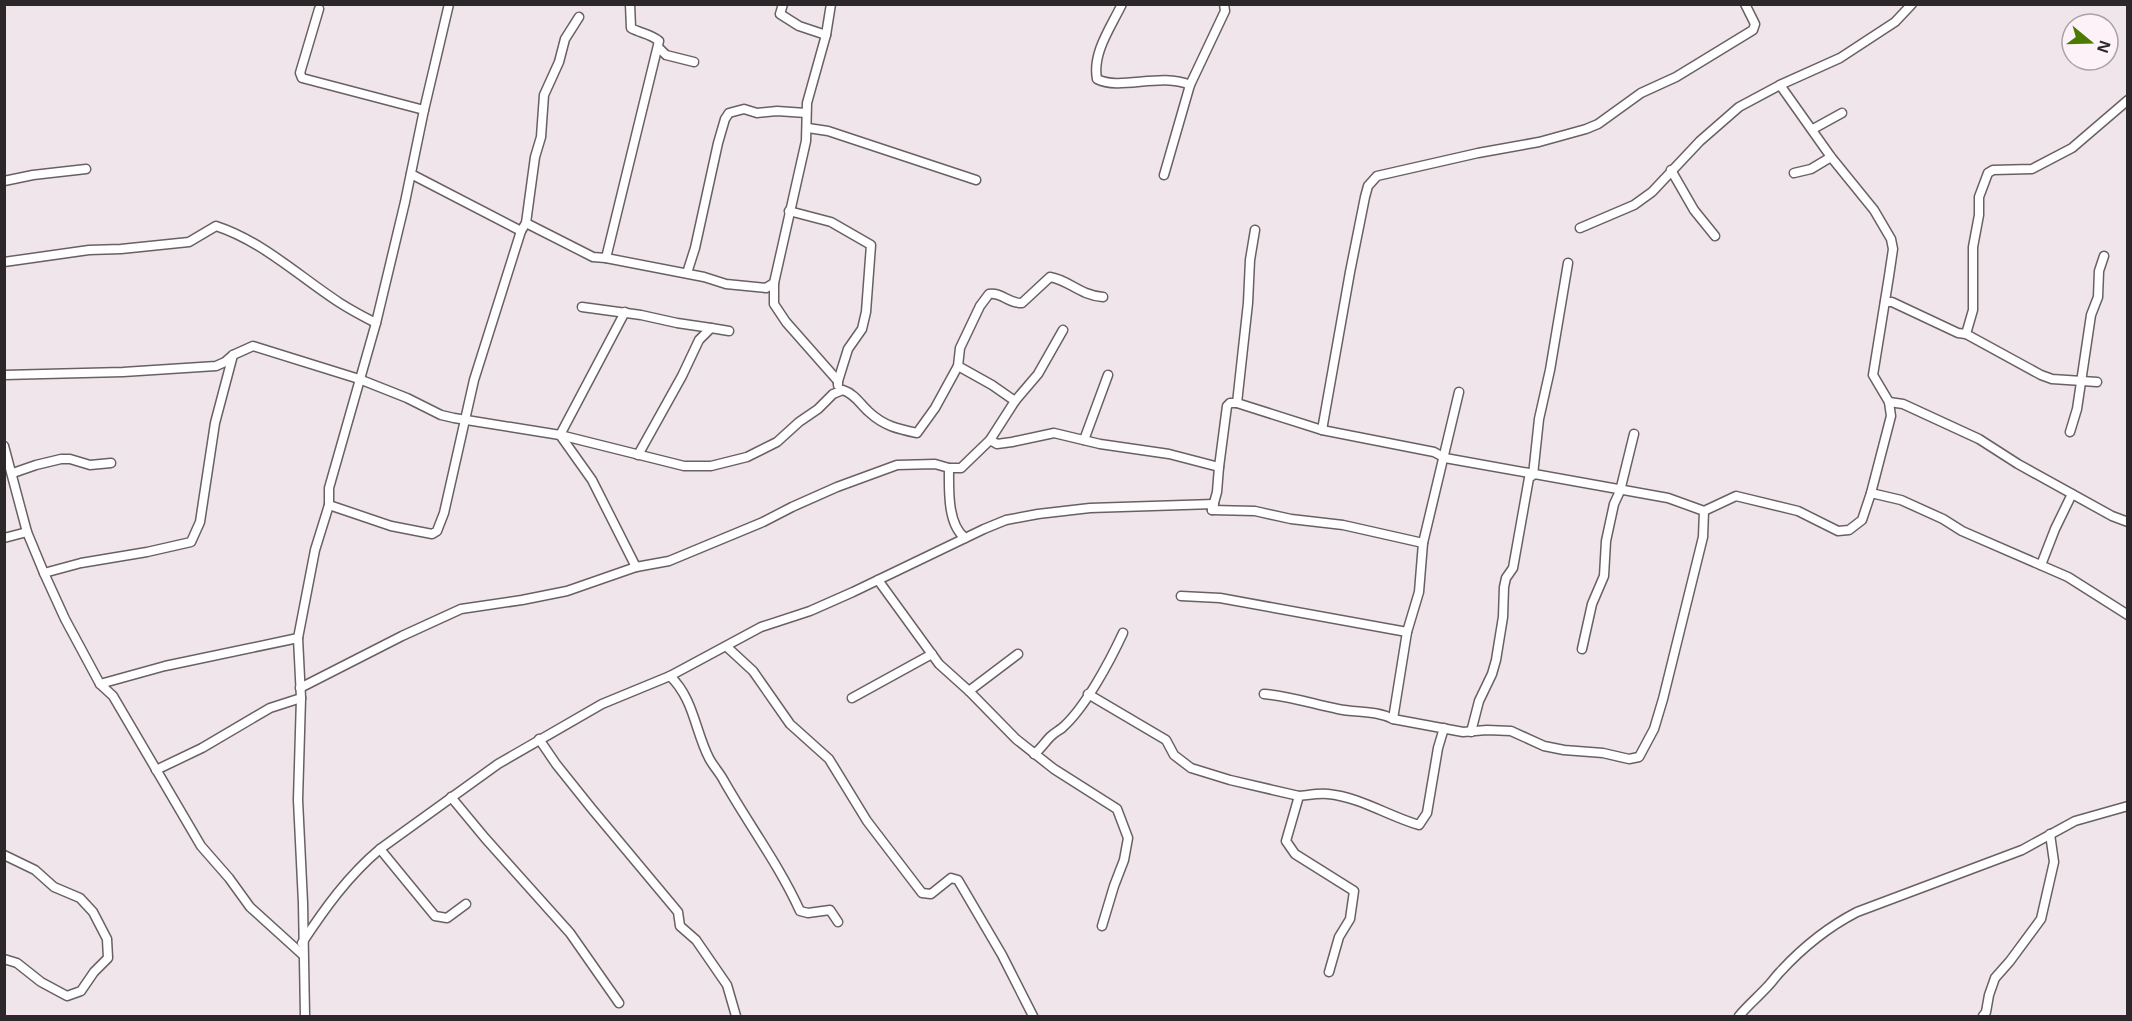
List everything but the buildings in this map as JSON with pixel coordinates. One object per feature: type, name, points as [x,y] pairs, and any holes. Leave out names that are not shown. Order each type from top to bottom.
[{"type":"street","points":[[305,1017],[298,800],[301,698],[298,638],[306,587],[329,505],[329,488],[376,323],[449,4]]},
{"type":"street","points":[[606,258],[646,89],[659,48],[659,41],[654,37],[631,28],[630,4]]},
{"type":"street","points":[[783,4],[780,14],[799,27],[826,34]]},
{"type":"street","points":[[831,4],[826,34],[806,113],[808,129],[774,283],[774,304],[786,322],[838,381]]},
{"type":"street","points":[[1122,4],[1098,55],[1095,66],[1097,79],[1104,83],[1176,81],[1190,85]]},
{"type":"street","points":[[1164,175],[1190,85],[1225,11],[1224,4]]},
{"type":"street","points":[[1322,430],[1353,252],[1365,197],[1372,180],[1377,176],[1539,142],[1586,129],[1641,93],[1676,76],[1753,30],[1755,24],[1745,4]]},
{"type":"street","points":[[1580,228],[1634,205],[1652,192],[1671,170],[1739,107],[1840,58],[1895,22],[1912,4]]},
{"type":"street","points":[[319,9],[300,73],[302,78],[424,110]]},
{"type":"street","points":[[329,505],[391,526],[432,534],[437,531],[444,513],[474,380],[524,227],[535,157],[541,137],[544,95],[559,62],[565,39],[579,17]]},
{"type":"street","points":[[659,48],[666,55],[694,62]]},
{"type":"street","points":[[1212,510],[1217,492],[1227,406],[1230,403],[1238,403],[1322,430],[1434,452],[1444,458],[1668,498],[1704,511],[1736,496],[1798,511],[1838,531],[1849,530],[1862,520],[1891,416],[1889,402],[1872,375],[1893,249],[1891,239],[1874,210],[1831,157],[1780,86]]},
{"type":"street","points":[[1966,334],[1973,310],[1973,247],[1980,197],[1988,172],[2031,169],[2063,153],[2072,148],[2127,100]]},
{"type":"street","points":[[687,273],[695,248],[718,143],[729,113],[744,109],[757,113],[785,111],[806,113]]},
{"type":"street","points":[[1813,129],[1842,113]]},
{"type":"street","points":[[808,129],[828,131],[976,180]]},
{"type":"street","points":[[1794,173],[1811,169],[1831,157]]},
{"type":"street","points":[[4,181],[33,174],[86,169]]},
{"type":"street","points":[[1671,170],[1694,210],[1715,236]]},
{"type":"street","points":[[411,174],[593,257],[687,273],[726,284],[766,288],[774,283]]},
{"type":"street","points":[[789,211],[831,222],[871,245],[866,312],[862,329],[848,349],[838,381],[839,391]]},
{"type":"street","points":[[4,262],[89,250],[189,242],[216,226],[233,232],[282,262],[340,303],[376,323]]},
{"type":"street","points":[[1238,403],[1250,260],[1255,230]]},
{"type":"street","points":[[2070,432],[2077,410],[2091,315],[2098,297],[2099,271],[2104,256]]},
{"type":"street","points":[[1471,732],[1480,696],[1492,674],[1503,617],[1506,578],[1513,568],[1529,478],[1533,475],[1539,419],[1551,370],[1568,263]]},
{"type":"street","points":[[4,375],[123,372],[216,366],[253,346],[359,379],[407,398],[441,415],[560,435],[684,466],[699,467],[747,457],[777,442],[799,422],[843,390],[850,392],[868,412],[885,425],[917,433],[935,408],[958,366],[960,348],[984,299],[989,294],[998,294],[1008,300],[1022,303],[1050,277],[1059,278],[1080,292],[1103,297]]},
{"type":"street","points":[[1885,302],[1892,302],[1958,333],[1966,334],[2052,379],[2097,382]]},
{"type":"street","points":[[582,307],[625,312],[729,331]]},
{"type":"street","points":[[560,435],[625,312]]},
{"type":"street","points":[[638,455],[687,368],[699,340],[711,328]]},
{"type":"street","points":[[300,688],[461,609],[567,591],[636,567],[669,561],[764,522],[792,507],[874,472],[897,465],[924,464],[961,468],[990,440],[1015,401],[1038,374],[1064,330]]},
{"type":"street","points":[[44,573],[81,563],[191,542],[200,522],[215,423],[233,355]]},
{"type":"street","points":[[958,366],[1015,401]]},
{"type":"street","points":[[1084,440],[1108,375]]},
{"type":"street","points":[[1393,719],[1407,632],[1419,592],[1423,543],[1459,392]]},
{"type":"street","points":[[1889,402],[1903,404],[1979,439],[2018,464],[2127,522]]},
{"type":"street","points":[[990,440],[998,444],[1054,433],[1169,454],[1219,467]]},
{"type":"street","points":[[1582,649],[1592,604],[1604,576],[1606,541],[1634,434]]},
{"type":"street","points":[[560,435],[592,480],[636,567]]},
{"type":"street","points":[[4,446],[27,532],[65,619],[100,684],[113,696],[201,846],[250,907],[303,955]]},
{"type":"street","points":[[12,473],[61,459],[70,459],[90,465],[111,463]]},
{"type":"street","points":[[949,468],[950,503],[954,522],[960,534],[965,538]]},
{"type":"street","points":[[1871,493],[1901,500],[1943,519],[1962,531],[2068,577],[2127,615]]},
{"type":"street","points":[[2042,565],[2055,529],[2073,494]]},
{"type":"street","points":[[302,943],[329,902],[362,864],[498,764],[602,704],[670,676],[761,627],[810,611],[1006,520],[1090,508],[1214,504],[1212,510]]},
{"type":"street","points":[[1212,510],[1255,511],[1291,519],[1313,520],[1423,543]]},
{"type":"street","points":[[1264,694],[1303,700],[1339,710],[1384,714],[1393,719],[1444,728],[1471,732],[1511,731],[1544,746],[1564,750],[1603,753],[1629,759],[1639,757],[1654,729],[1663,699],[1703,537],[1704,511]]},
{"type":"street","points":[[4,538],[27,532]]},
{"type":"street","points":[[879,580],[939,664],[1016,739],[1054,769],[1118,809],[1128,838],[1124,860],[1102,926]]},
{"type":"street","points":[[1181,596],[1220,598],[1407,632]]},
{"type":"street","points":[[1034,754],[1062,728],[1088,694],[1110,660],[1123,633]]},
{"type":"street","points":[[100,684],[165,666],[298,638]]},
{"type":"street","points":[[727,647],[753,671],[790,724],[829,759],[867,821],[922,893],[931,894],[951,878],[958,880],[1002,955],[1033,1017]]},
{"type":"street","points":[[852,698],[932,654]]},
{"type":"street","points":[[969,691],[1018,654]]},
{"type":"street","points":[[670,676],[681,688],[693,712],[710,760],[788,886],[800,911],[808,913],[830,910],[838,922]]},
{"type":"street","points":[[1088,694],[1167,740],[1174,755],[1191,768],[1230,780],[1299,796],[1328,794],[1374,806],[1404,821],[1419,825],[1427,813],[1438,748],[1444,728]]},
{"type":"street","points":[[156,770],[202,748],[270,708],[301,698]]},
{"type":"street","points":[[539,739],[592,809],[678,912],[680,926],[696,940],[727,985],[736,1017]]},
{"type":"street","points":[[1299,796],[1286,841],[1295,854],[1354,891],[1350,919],[1339,937],[1329,972]]},
{"type":"street","points":[[452,797],[485,838],[570,933],[619,1003]]},
{"type":"street","points":[[1739,1017],[1749,1003],[1780,972],[1811,942],[1836,923],[1857,912],[2022,850],[2075,821],[2127,806]]},
{"type":"street","points":[[1983,1017],[1995,978],[2041,919],[2054,862],[2050,834]]},
{"type":"street","points":[[380,849],[435,916],[447,918],[466,904]]},
{"type":"street","points":[[4,855],[35,870],[54,887],[80,898],[93,912],[107,939],[108,958],[94,972],[81,991],[66,996],[41,982],[16,963],[4,959]]}]
